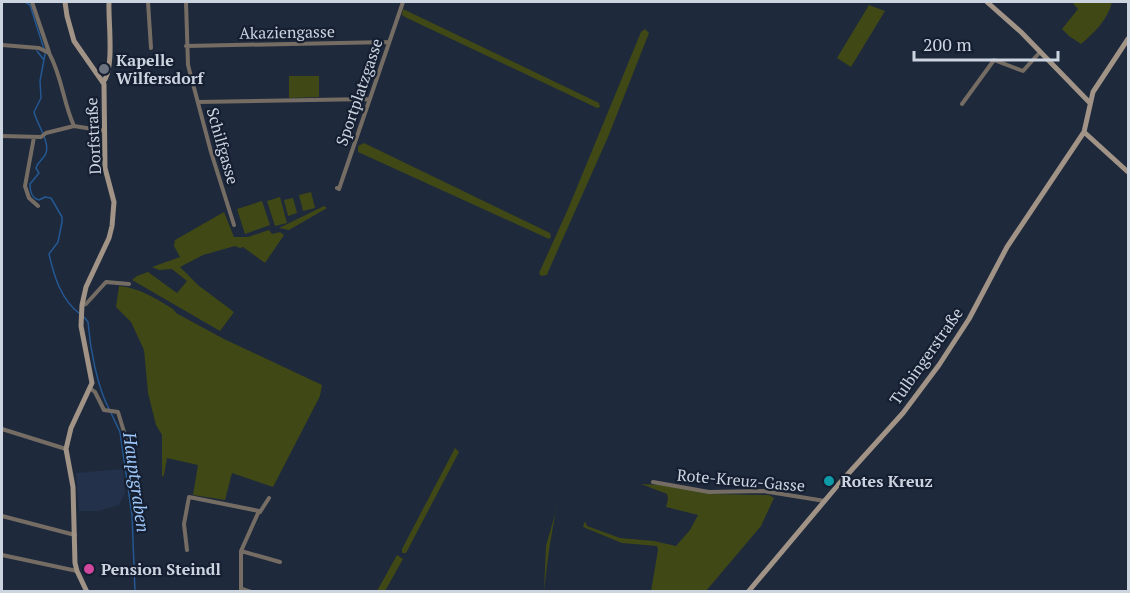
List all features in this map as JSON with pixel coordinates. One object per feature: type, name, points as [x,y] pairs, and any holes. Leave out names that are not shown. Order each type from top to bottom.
[{"type":"street","points":[[32,2],[48,52],[59,75],[67,110],[74,126]]},
{"type":"street","points":[[65,2],[74,41],[103,82]]},
{"type":"street","name":"Dorfstraße","points":[[90,389],[92,378],[81,323],[81,308],[86,287],[109,238],[114,202],[105,168],[103,82],[108,75],[111,55],[109,2]]},
{"type":"street","points":[[148,2],[151,48]]},
{"type":"street","name":"Schilfgasse","points":[[186,2],[188,65],[234,225]]},
{"type":"street","name":"Sportplatzgasse","points":[[337,188],[339,189],[403,2]]},
{"type":"street","points":[[987,2],[1090,103]]},
{"type":"street","points":[[1127,171],[1084,132],[1097,84],[1128,39]]},
{"type":"street","name":"Akaziengasse","points":[[186,46],[388,42]]},
{"type":"street","points":[[2,45],[39,48],[48,52]]},
{"type":"street","points":[[962,104],[994,60],[1023,71],[1040,52]]},
{"type":"street","points":[[198,102],[369,99]]},
{"type":"street","points":[[2,136],[41,137],[46,133],[74,126],[105,131]]},
{"type":"street","name":"Tulbingerstraße","points":[[748,591],[903,413],[934,373],[969,319],[1007,247],[1084,132]]},
{"type":"street","points":[[34,137],[25,186],[29,198],[38,206]]},
{"type":"street","points":[[81,308],[106,282],[129,284]]},
{"type":"street","points":[[87,591],[77,572],[73,487],[66,449],[71,428],[90,389],[95,392],[104,410],[118,412],[128,445]]},
{"type":"street","points":[[2,429],[66,449]]},
{"type":"street","name":"Rote-Kreuz-Gasse","points":[[653,482],[709,492],[763,491],[826,501]]},
{"type":"street","points":[[186,550],[184,524],[189,497],[259,511]]},
{"type":"street","points":[[251,591],[242,590],[241,551],[259,511],[269,498]]},
{"type":"street","points":[[2,516],[75,535]]},
{"type":"street","points":[[241,551],[280,562]]},
{"type":"street","points":[[2,555],[77,572]]},
{"type":"shaded area","points":[[123,469],[125,493],[119,505],[98,511],[79,511],[76,473]]},
{"type":"green space","points":[[1072,2],[1112,2],[1100,25],[1081,44],[1062,29],[1078,9]]},
{"type":"green space","points":[[869,5],[885,11],[851,67],[837,58]]},
{"type":"green space","points":[[403,9],[599,103],[600,107],[597,108],[407,18],[402,15]]},
{"type":"green space","points":[[645,29],[649,33],[608,137],[547,275],[541,276],[539,273],[641,32]]},
{"type":"green space","points":[[289,76],[319,76],[319,97],[289,98]]},
{"type":"green space","points":[[364,143],[550,233],[551,237],[549,239],[358,152],[358,146]]},
{"type":"green space","points":[[311,192],[315,208],[303,211],[299,195]]},
{"type":"green space","points":[[280,197],[287,223],[275,226],[267,201]]},
{"type":"green space","points":[[293,198],[297,213],[288,216],[284,200]]},
{"type":"green space","points":[[262,201],[270,225],[245,234],[237,209]]},
{"type":"green space","points":[[324,206],[327,208],[289,230],[279,228]]},
{"type":"green space","points":[[224,212],[234,237],[248,237],[269,230],[272,234],[280,232],[284,235],[265,263],[243,247],[235,246],[203,255],[180,267],[198,285],[234,312],[220,331],[132,280],[148,272],[177,293],[187,281],[172,269],[159,270],[152,267],[180,257],[174,246],[175,240]]},
{"type":"green space","points":[[119,286],[147,294],[224,339],[322,385],[320,396],[273,487],[232,473],[225,500],[193,495],[198,465],[167,458],[162,477],[162,435],[156,425],[148,393],[144,350],[131,322],[116,307]]},
{"type":"green space","points":[[455,448],[459,452],[406,553],[402,553],[402,549]]},
{"type":"green space","points":[[562,474],[544,591],[546,546],[555,514]]},
{"type":"green space","points":[[641,484],[662,485],[712,494],[769,495],[774,498],[761,526],[706,591],[651,591],[657,546],[622,543],[583,527],[585,521],[587,526],[620,538],[654,541],[676,546],[690,530],[698,515],[666,507],[667,494]]},
{"type":"green space","points":[[397,555],[403,559],[385,591],[377,591]]},
{"type":"waterway","name":"Hauptgraben","points":[[25,2],[30,5],[44,49]]},
{"type":"waterway","points":[[37,51],[44,60]]},
{"type":"waterway","name":"Hauptgraben","points":[[45,54],[40,81],[41,98],[34,112],[47,149],[36,168],[39,173],[30,184],[30,189],[36,199],[51,198],[62,217],[58,242],[49,254],[63,295],[80,314]]},
{"type":"waterway","name":"Hauptgraben","points":[[84,317],[88,322],[92,355],[109,409]]},
{"type":"waterway","name":"Hauptgraben","points":[[111,413],[120,432],[132,515],[135,592]]},
{"type":"place","name":"Kapelle Wilfersdorf","points":[[104,69]]},
{"type":"place","name":"Rotes Kreuz","points":[[829,481]]},
{"type":"place","name":"Pension Steindl","points":[[89,569]]}]
